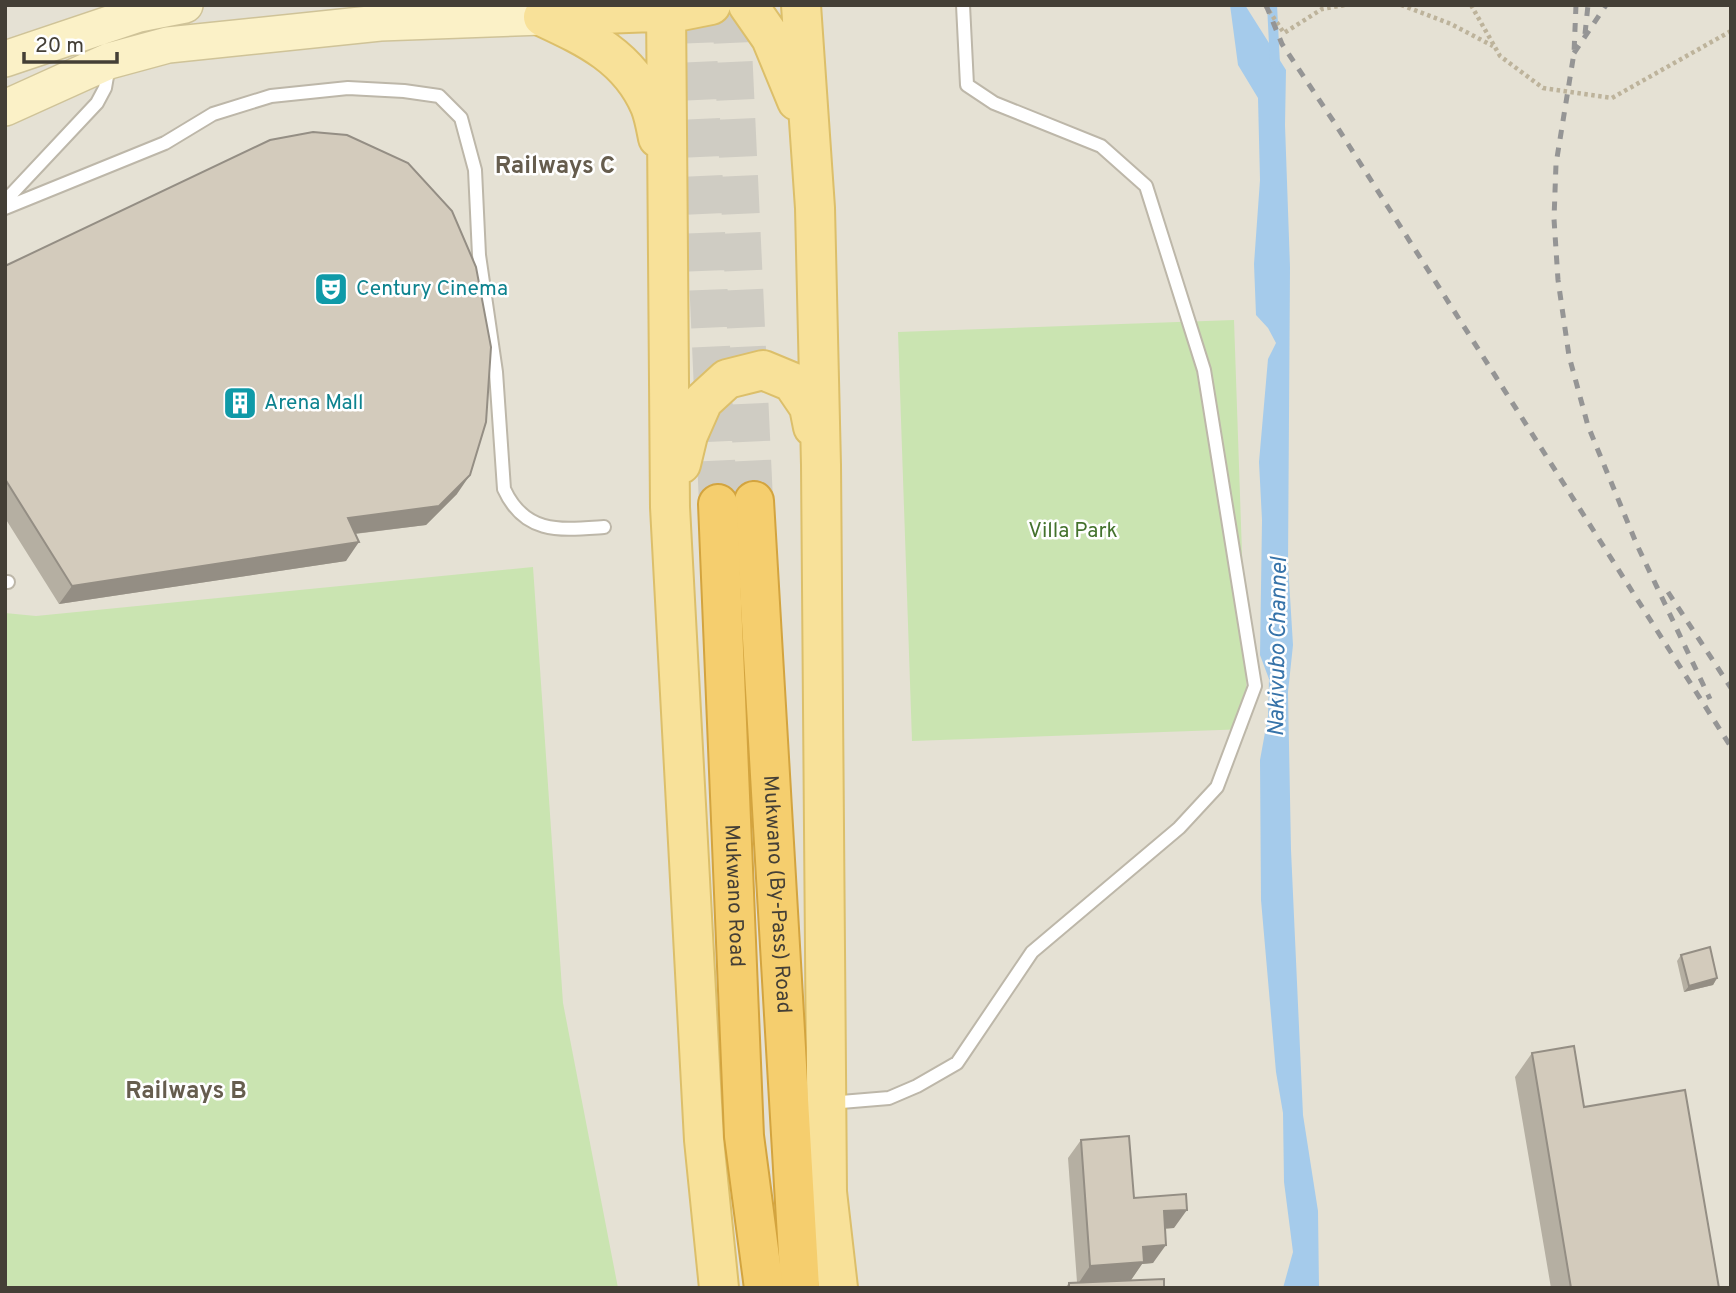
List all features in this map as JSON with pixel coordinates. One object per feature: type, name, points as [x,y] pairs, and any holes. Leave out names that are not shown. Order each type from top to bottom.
[{"type":"highway","name":"Mukwano Road","points":[[736,502],[744,1136],[764,1288]]},
{"type":"highway","name":"Mukwano (By-Pass) Road","points":[[736,502],[800,1288]]},
{"type":"main road","points":[[5,59],[139,14],[185,5]]},
{"type":"main road","points":[[5,108],[109,61],[168,45],[380,23],[543,17],[711,5]]},
{"type":"main road","points":[[748,5],[771,38],[810,132]]},
{"type":"main road","points":[[801,5],[815,208],[821,465],[827,1192],[838,1288]]},
{"type":"main road","points":[[666,9],[670,507],[704,1140],[719,1288]]},
{"type":"main road","points":[[543,17],[593,41],[627,69],[650,106],[667,172]]},
{"type":"main road","points":[[670,507],[688,435],[703,401],[727,379],[762,370],[792,382],[809,407],[821,465]]},
{"type":"lane","points":[[826,1104],[889,1098],[917,1086],[957,1063],[1032,952],[1179,828],[1217,787],[1255,686],[1204,370],[1146,186],[1101,146],[994,103],[967,85],[963,5]]},
{"type":"lane","points":[[5,201],[97,103],[105,88],[109,61]]},
{"type":"lane","points":[[5,208],[165,143],[213,114],[271,96],[348,88],[404,90],[439,96],[461,118],[475,170],[479,255],[496,372],[504,489],[509,500],[538,526],[556,530],[604,527]]},
{"type":"path","points":[[1265,5],[1284,33],[1322,9],[1345,5]]},
{"type":"path","points":[[1401,5],[1451,24],[1494,46]]},
{"type":"path","points":[[1471,5],[1500,56],[1543,88],[1612,98],[1731,31]]},
{"type":"shaded area","points":[[5,5],[1731,5],[1731,1288],[5,1288]]},
{"type":"green space","name":"Villa Park","points":[[1234,320],[1248,729],[912,741],[898,332]]},
{"type":"green space","points":[[533,567],[563,1003],[618,1288],[5,1288],[5,613],[36,616]]},
{"type":"water","points":[[1230,5],[1245,5],[1286,70],[1285,125],[1290,267],[1288,564],[1293,645],[1288,692],[1291,850],[1303,1115],[1318,1211],[1319,1288],[1283,1288],[1293,1252],[1284,1182],[1283,1113],[1276,1072],[1261,900],[1260,760],[1268,716],[1269,679],[1260,655],[1262,520],[1259,462],[1268,359],[1276,343],[1268,328],[1256,315],[1254,264],[1260,180],[1258,98],[1238,65]]},
{"type":"building","name":"Arena Mall","points":[[313,132],[347,135],[408,163],[452,211],[476,267],[491,347],[486,422],[470,475],[439,506],[348,518],[359,542],[72,586],[5,479],[5,266],[270,140]]},
{"type":"building","points":[[1710,947],[1717,978],[1689,986],[1681,955]]},
{"type":"building","points":[[1574,1046],[1584,1107],[1685,1090],[1719,1288],[1571,1288],[1532,1053]]},
{"type":"building","points":[[1129,1136],[1134,1198],[1186,1194],[1187,1210],[1164,1211],[1166,1245],[1143,1247],[1144,1262],[1090,1266],[1081,1140]]},
{"type":"building","points":[[1164,1279],[1164,1288],[1069,1288],[1069,1283]]},
{"type":"waterway","name":"Nakivubo Channel","points":[[1272,5],[1275,64]]},
{"type":"tunnel","points":[[696,5],[718,504]]},
{"type":"tunnel","points":[[731,5],[754,501]]},
{"type":"railway","points":[[1266,5],[1282,44],[1731,747]]},
{"type":"railway","points":[[1576,5],[1574,53],[1556,164],[1554,219],[1558,280],[1569,356],[1588,426],[1637,545],[1710,699]]},
{"type":"railway","points":[[1585,34],[1588,5]]},
{"type":"railway","points":[[1574,53],[1606,5]]},
{"type":"railway","points":[[1668,592],[1731,688]]},
{"type":"place","name":"Century Cinema","points":[[331,289]]},
{"type":"place","name":"Arena Mall","points":[[240,403]]},
{"type":"district","name":"Railways C","points":[[555,167]]},
{"type":"district","name":"Railways B","points":[[186,1092]]}]
